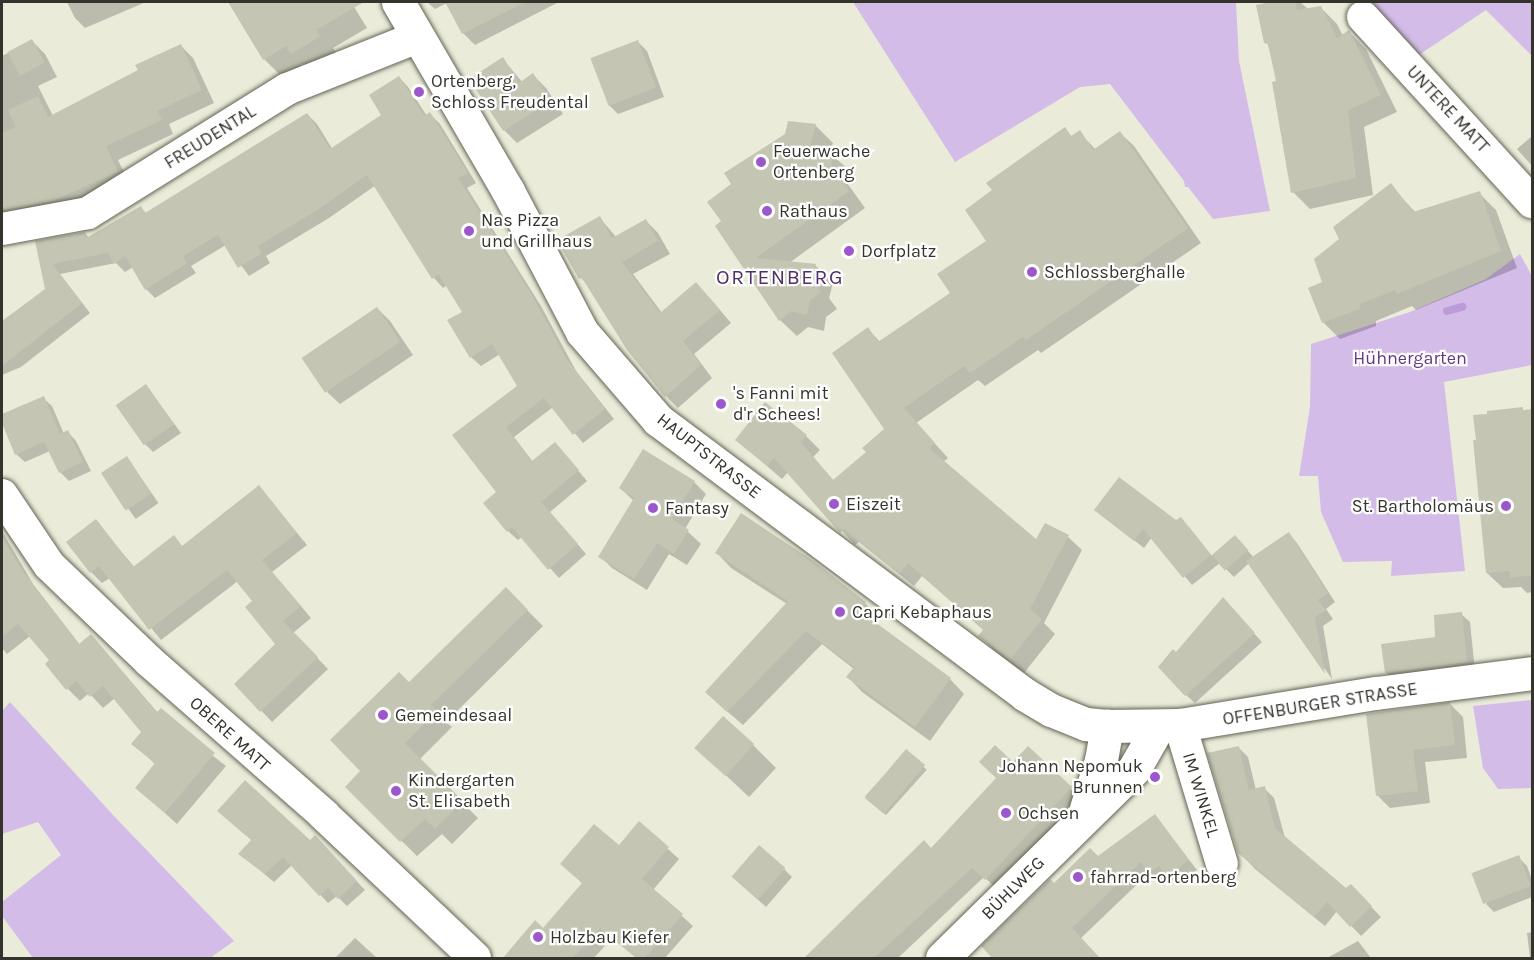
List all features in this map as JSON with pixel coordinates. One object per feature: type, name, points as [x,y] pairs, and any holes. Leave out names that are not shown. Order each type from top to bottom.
[{"type":"street","name":"HAUPTSTRASSE","points":[[398,2],[508,190],[582,332],[658,420],[1024,694],[1050,710],[1086,724],[1107,726]]},
{"type":"street","name":"UNTERE MATT","points":[[1363,17],[1533,202]]},
{"type":"street","name":"FREUDENTAL","points":[[2,229],[88,213],[287,89],[418,37]]},
{"type":"street","name":"OBERE MATT","points":[[2,495],[49,565],[149,661],[324,815],[475,958]]},
{"type":"street","name":"OFFENBURGER STRASSE","points":[[1107,726],[1169,726],[1376,693],[1533,673]]},
{"type":"street","name":"BÜHLWEG","points":[[1083,817],[1101,760],[1107,726]]},
{"type":"street","name":"BÜHLWEG","points":[[942,958],[1134,769],[1169,726]]},
{"type":"street","name":"IM WINKEL","points":[[1169,726],[1222,864]]},
{"type":"green space","points":[[853,2],[1236,2],[1239,61],[1270,211],[1213,219],[1188,187],[1185,187],[1184,181],[1110,84],[1080,87],[955,162]]},
{"type":"green space","points":[[1358,2],[1532,2],[1532,56],[1486,10],[1410,61]]},
{"type":"green space","name":"Hühnergarten","points":[[1520,254],[1532,276],[1532,365],[1444,382],[1465,571],[1391,576],[1392,561],[1343,562],[1321,512],[1318,476],[1299,476],[1310,407],[1311,344],[1410,312],[1486,279]]},
{"type":"green space","points":[[1532,700],[1532,788],[1498,789],[1483,768],[1473,706]]},
{"type":"green space","points":[[10,702],[113,815],[234,941],[210,958],[33,958],[2,916],[2,902],[61,855],[38,822],[2,834],[2,711]]},
{"type":"building","points":[[228,2],[364,2],[316,30],[321,36],[291,54],[286,46],[263,60]]},
{"type":"building","points":[[445,2],[525,2],[462,34]]},
{"type":"building","points":[[1271,2],[1296,2],[1297,10],[1321,6],[1337,38],[1349,30],[1381,95],[1348,110],[1356,178],[1291,193],[1272,82],[1276,81],[1268,44],[1264,43],[1256,5]]},
{"type":"building","points":[[32,39],[45,63],[20,76],[7,52]]},
{"type":"building","points":[[638,40],[656,88],[609,106],[590,58]]},
{"type":"building","points":[[181,44],[202,90],[157,111],[162,120],[106,146],[118,172],[52,201],[2,211],[2,133],[16,127],[8,110],[38,96],[48,117],[138,70],[135,65]]},
{"type":"building","points":[[503,57],[519,83],[533,73],[551,101],[503,131],[469,79]]},
{"type":"building","points":[[399,76],[424,116],[430,112],[468,173],[458,178],[532,295],[567,360],[605,409],[573,435],[544,398],[506,427],[532,461],[555,442],[579,470],[541,502],[578,544],[548,570],[512,527],[507,532],[483,503],[496,492],[452,435],[517,386],[492,344],[470,358],[447,320],[462,312],[439,275],[432,279],[367,175],[319,209],[258,246],[262,253],[238,268],[218,235],[183,256],[187,263],[145,290],[125,256],[114,264],[108,253],[52,264],[82,303],[2,366],[2,321],[45,289],[35,241],[85,232],[86,238],[141,206],[145,213],[307,113],[330,149],[381,115],[369,95]]},
{"type":"building","name":"Rathaus","points":[[788,121],[816,124],[809,150],[834,152],[831,165],[849,191],[756,258],[816,264],[813,280],[821,292],[810,300],[807,315],[791,311],[779,321],[715,226],[721,221],[707,202],[731,184],[724,173],[785,134]]},
{"type":"building","points":[[1065,127],[1071,136],[1080,130],[1093,150],[1120,131],[1188,228],[1026,340],[1023,337],[970,373],[964,366],[904,408],[935,443],[929,448],[1036,539],[1045,523],[1069,535],[1030,609],[1042,619],[1010,660],[978,636],[983,630],[908,563],[899,574],[844,529],[840,533],[774,458],[767,466],[735,440],[765,402],[807,435],[801,442],[833,480],[866,452],[862,448],[884,429],[832,353],[868,327],[878,342],[950,293],[937,274],[986,241],[965,210],[992,190],[986,183]]},
{"type":"building","points":[[1391,183],[1413,212],[1480,191],[1501,251],[1397,294],[1395,290],[1360,304],[1360,309],[1322,323],[1308,288],[1322,282],[1314,259],[1339,239],[1333,227]]},
{"type":"building","points":[[600,216],[612,238],[646,219],[658,241],[622,262],[660,313],[696,282],[720,310],[683,341],[701,365],[665,397],[627,350],[582,278],[579,279],[557,240]]},
{"type":"building","points":[[377,307],[400,342],[325,393],[302,358]]},
{"type":"building","points":[[146,384],[174,424],[144,445],[116,405]]},
{"type":"building","points":[[44,396],[60,434],[68,430],[83,462],[59,473],[44,442],[15,455],[2,423],[2,414]]},
{"type":"building","name":"St. Bartholomäus","points":[[1523,407],[1523,410],[1533,409],[1533,575],[1510,578],[1509,571],[1486,573],[1473,440],[1476,440],[1473,415]]},
{"type":"building","name":"Fantasy","points":[[643,449],[695,481],[672,519],[689,530],[674,554],[657,543],[634,579],[598,557],[634,498],[619,488]]},
{"type":"building","points":[[127,456],[152,494],[126,511],[101,473]]},
{"type":"building","points":[[1119,477],[1176,520],[1181,517],[1211,555],[1183,578],[1143,529],[1134,541],[1094,510]]},
{"type":"building","points":[[259,485],[297,533],[262,560],[301,606],[283,621],[318,657],[260,712],[234,684],[275,644],[245,607],[252,601],[227,570],[149,630],[99,566],[90,573],[66,542],[96,519],[133,567],[174,535],[182,546]]},
{"type":"building","points":[[741,513],[812,560],[866,602],[860,611],[951,678],[915,727],[846,677],[854,667],[806,631],[727,712],[705,692],[788,601],[715,553]]},
{"type":"building","points":[[1289,532],[1328,593],[1318,600],[1326,610],[1315,617],[1325,674],[1246,561]]},
{"type":"building","points":[[1235,535],[1248,550],[1225,570],[1212,555]]},
{"type":"building","points":[[2,537],[22,570],[79,644],[91,634],[157,712],[161,708],[215,753],[165,813],[135,788],[155,763],[131,744],[141,732],[103,686],[90,697],[76,681],[66,690],[45,664],[49,660],[18,624],[2,637]]},
{"type":"building","points":[[506,587],[528,610],[431,705],[437,711],[405,743],[463,801],[435,829],[425,819],[400,842],[345,787],[360,771],[330,740],[399,672],[409,682]]},
{"type":"building","points":[[1223,597],[1255,633],[1185,696],[1158,667],[1173,649],[1176,652]]},
{"type":"building","points":[[1462,612],[1467,662],[1385,673],[1381,644],[1435,637],[1434,615]]},
{"type":"building","points":[[1450,702],[1455,745],[1413,750],[1418,791],[1376,796],[1366,714]]},
{"type":"building","points":[[723,716],[754,744],[725,776],[694,748]]},
{"type":"building","points":[[995,745],[1013,762],[1028,746],[1072,787],[985,880],[972,868],[874,958],[804,958],[924,840],[931,848],[996,778],[979,762]]},
{"type":"building","points":[[1239,746],[1249,790],[1265,786],[1275,828],[1346,888],[1351,884],[1372,906],[1350,927],[1327,902],[1314,917],[1238,853],[1207,753]]},
{"type":"building","points":[[906,749],[925,765],[884,814],[865,798]]},
{"type":"building","points":[[245,780],[310,840],[315,835],[357,881],[338,899],[328,888],[319,896],[283,857],[265,874],[238,854],[251,840],[217,811]]},
{"type":"building","points":[[1155,814],[1189,860],[1166,876],[1159,866],[1149,873],[1141,862],[1072,928],[1100,958],[992,958],[981,946],[1050,879],[1054,883],[1090,848],[1098,856]]},
{"type":"building","points":[[639,821],[669,847],[642,879],[683,914],[645,958],[636,958],[600,928],[573,958],[503,958],[535,920],[543,928],[582,883],[560,864],[594,824],[619,845]]},
{"type":"building","points":[[759,845],[785,868],[758,900],[731,877]]},
{"type":"building","points":[[1519,855],[1531,886],[1483,904],[1471,873]]},
{"type":"waterway","points":[[1447,311],[1462,307]]},
{"type":"place","name":"Ortenberg, Schloss Freudental","points":[[419,92]]},
{"type":"place","name":"Feuerwache Ortenberg","points":[[761,162]]},
{"type":"place","name":"Rathaus","points":[[767,211]]},
{"type":"place","name":"Nas Pizza und Grillhaus","points":[[469,231]]},
{"type":"place","name":"Dorfplatz","points":[[849,251]]},
{"type":"place","name":"Schlossberghalle","points":[[1032,272]]},
{"type":"place","name":"'s Fanni mit d'r Schees!","points":[[721,404]]},
{"type":"place","name":"Eiszeit","points":[[834,504]]},
{"type":"place","name":"St. Bartholomäus","points":[[1506,506]]},
{"type":"place","name":"Fantasy","points":[[653,508]]},
{"type":"place","name":"Capri Kebaphaus","points":[[840,612]]},
{"type":"place","name":"Gemeindesaal","points":[[383,715]]},
{"type":"place","name":"Johann Nepomuk Brunnen","points":[[1155,777]]},
{"type":"place","name":"Kindergarten St. Elisabeth","points":[[396,791]]},
{"type":"place","name":"Ochsen","points":[[1006,813]]},
{"type":"place","name":"fahrrad-ortenberg","points":[[1078,877]]},
{"type":"place","name":"Holzbau Kiefer","points":[[538,937]]},
{"type":"district","name":"ORTENBERG","points":[[780,277]]}]
